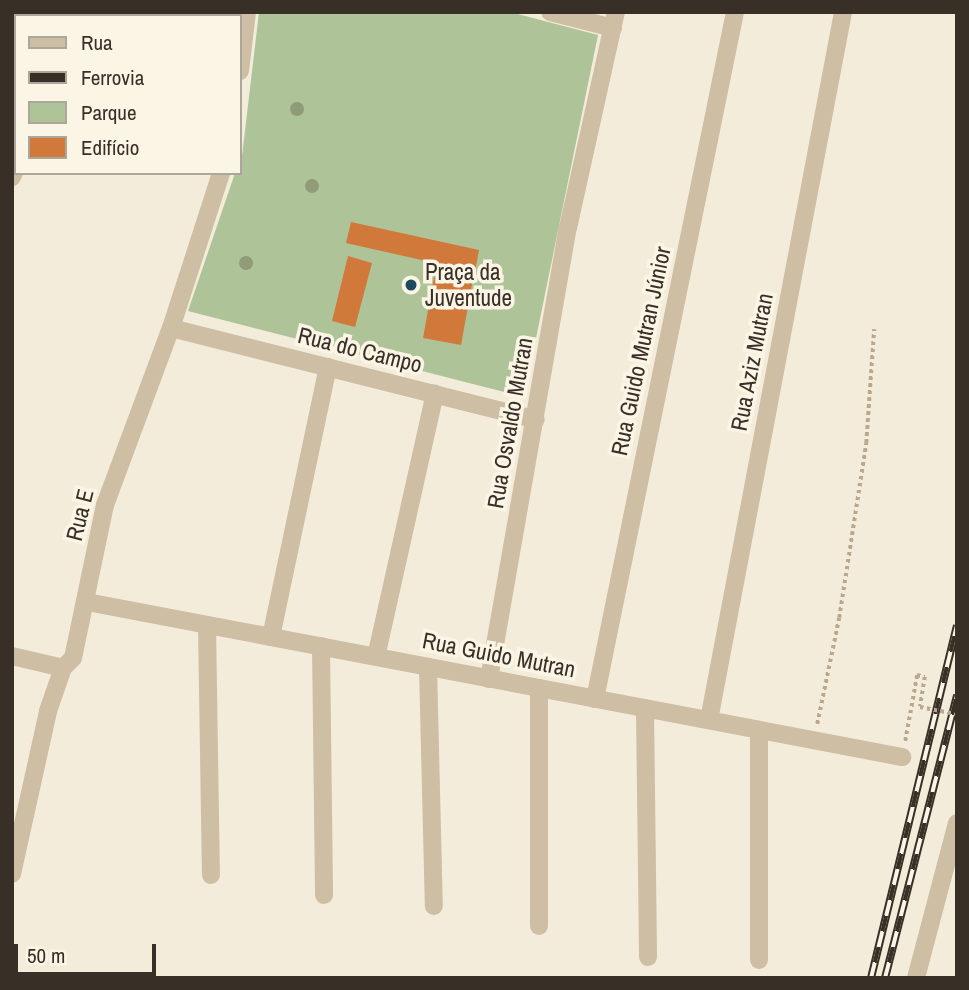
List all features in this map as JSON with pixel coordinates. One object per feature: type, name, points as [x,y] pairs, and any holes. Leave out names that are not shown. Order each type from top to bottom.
[{"type":"street","points":[[242,54],[247,12]]},
{"type":"street","points":[[550,12],[615,20]]},
{"type":"street","name":"Rua Guido Mutran Júnior","points":[[595,699],[735,12]]},
{"type":"street","name":"Rua Aziz Mutran","points":[[709,720],[844,12]]},
{"type":"street","name":"Rua Osvaldo Mutran","points":[[489,679],[568,228],[615,20]]},
{"type":"street","name":"Rua E","points":[[12,874],[45,723],[64,668],[73,658],[87,602],[105,505],[172,328],[221,175]]},
{"type":"street","name":"Rua do Campo","points":[[172,328],[536,420]]},
{"type":"street","points":[[271,637],[328,367]]},
{"type":"street","points":[[376,657],[435,394]]},
{"type":"street","name":"Rua Guido Mutran","points":[[87,602],[902,757]]},
{"type":"street","points":[[207,625],[211,875]]},
{"type":"street","points":[[321,646],[324,895]]},
{"type":"street","points":[[12,656],[64,668]]},
{"type":"street","points":[[428,667],[434,906]]},
{"type":"street","points":[[538,688],[539,926]]},
{"type":"street","points":[[645,708],[648,957]]},
{"type":"street","points":[[759,730],[759,960]]},
{"type":"street","points":[[915,978],[957,823]]},
{"type":"path","points":[[814,740],[839,618],[864,456],[874,329]]},
{"type":"path","points":[[902,757],[917,675],[925,677],[920,707],[957,714]]},
{"type":"green space","points":[[259,12],[510,12],[598,35],[524,397],[188,311],[234,175],[242,175]]},
{"type":"building","points":[[351,222],[479,250],[475,272],[346,243]]},
{"type":"building","points":[[348,256],[372,263],[355,327],[332,321]]},
{"type":"building","points":[[435,272],[473,279],[461,345],[423,338]]},
{"type":"railway","points":[[871,978],[957,625]]},
{"type":"railway","points":[[885,978],[957,695]]},
{"type":"place","name":"Praça da Juventude","points":[[411,285]]}]
